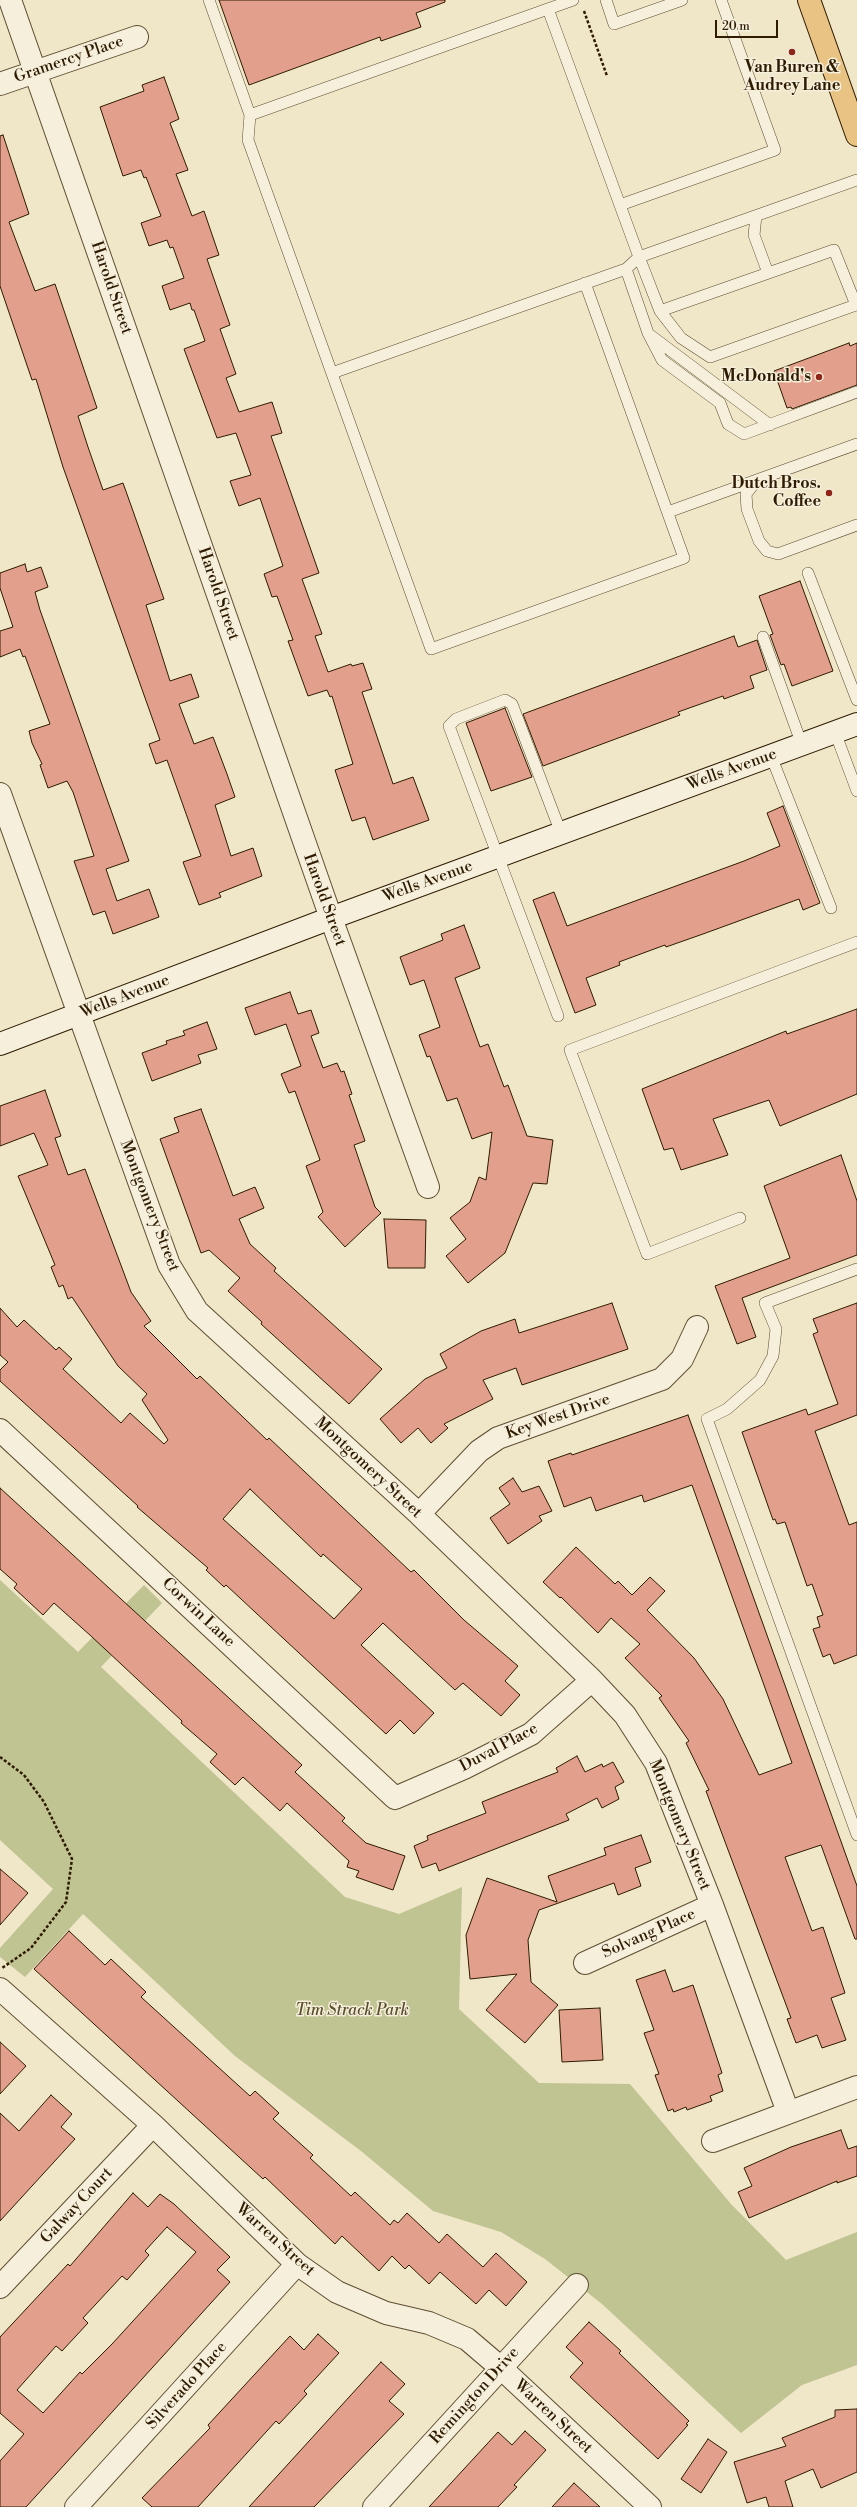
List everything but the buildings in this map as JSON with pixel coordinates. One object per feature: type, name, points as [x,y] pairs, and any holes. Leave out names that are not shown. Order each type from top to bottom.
[{"type":"main road","points":[[809,0],[857,135]]},
{"type":"street","name":"Harold Street","points":[[10,0],[331,918],[428,1187]]},
{"type":"street","name":"Gramercy Place","points":[[0,84],[137,37]]},
{"type":"street","name":"Wells Avenue","points":[[0,1044],[331,918],[857,724]]},
{"type":"street","name":"Montgomery Street","points":[[0,794],[169,1265],[197,1311],[419,1514],[592,1680],[624,1714],[656,1763],[712,1905],[788,2112]]},
{"type":"street","name":"Key West Drive","points":[[419,1514],[479,1451],[498,1438],[662,1379],[682,1359],[697,1327]]},
{"type":"street","name":"Corwin Lane","points":[[0,1430],[395,1798]]},
{"type":"street","name":"Duval Place","points":[[395,1798],[464,1768],[531,1734],[592,1680]]},
{"type":"street","name":"Solvang Place","points":[[585,1963],[712,1905]]},
{"type":"street","name":"Warren Street","points":[[0,1989],[153,2125],[298,2264],[336,2292],[386,2313],[429,2323],[467,2339],[501,2368],[650,2507]]},
{"type":"street","points":[[713,2141],[857,2087]]},
{"type":"street","name":"Galway Court","points":[[0,2287],[153,2125]]},
{"type":"street","name":"Silverado Place","points":[[76,2507],[298,2264]]},
{"type":"street","name":"Remington Drive","points":[[374,2507],[577,2285]]},
{"type":"lane","points":[[209,0],[250,115],[248,140],[431,649],[684,558],[586,283]]},
{"type":"lane","points":[[250,115],[573,0]]},
{"type":"lane","points":[[606,0],[614,24],[682,0]]},
{"type":"lane","points":[[620,205],[775,150],[721,0]]},
{"type":"lane","points":[[548,9],[660,311],[681,338],[710,357],[856,307],[834,250],[660,311]]},
{"type":"lane","points":[[332,374],[626,269],[639,256],[857,180]]},
{"type":"lane","points":[[756,216],[754,235],[768,273]]},
{"type":"lane","points":[[626,269],[648,333],[662,360],[720,403],[728,424],[744,434],[857,392]]},
{"type":"lane","points":[[648,333],[770,425]]},
{"type":"lane","points":[[668,512],[857,444]]},
{"type":"lane","points":[[758,480],[746,494],[747,509],[759,541],[767,551],[778,554],[857,526]]},
{"type":"lane","points":[[808,572],[857,700]]},
{"type":"lane","points":[[763,637],[802,744]]},
{"type":"lane","points":[[558,1016],[449,726],[456,719],[505,700],[512,704],[561,833]]},
{"type":"lane","points":[[835,732],[857,791]]},
{"type":"lane","points":[[771,756],[830,908]]},
{"type":"lane","points":[[740,1218],[647,1254],[570,1050],[857,942]]},
{"type":"lane","points":[[857,1269],[765,1304],[776,1329],[773,1356],[760,1380],[727,1409],[707,1420],[857,1835]]},
{"type":"path","points":[[583,7],[607,76]]},
{"type":"path","points":[[0,1757],[24,1775],[44,1802],[72,1859],[66,1902],[31,1948],[0,1969]]},
{"type":"green space","name":"Tim Strack Park","points":[[0,1580],[78,1652],[144,1585],[162,1603],[101,1667],[345,1897],[399,1914],[462,1887],[459,2009],[539,2083],[630,2084],[731,2204],[786,2260],[857,2232],[857,2365],[802,2385],[741,2433],[602,2304],[545,2259],[501,2232],[433,2211],[361,2151],[235,2056],[83,1914],[25,1977],[0,1957],[0,1948],[53,1889],[0,1840]]},
{"type":"place","name":"Van Buren & Audrey Lane","points":[[792,52]]},
{"type":"place","name":"McDonald's","points":[[819,377]]},
{"type":"place","name":"Dutch Bros. Coffee","points":[[829,493]]}]
